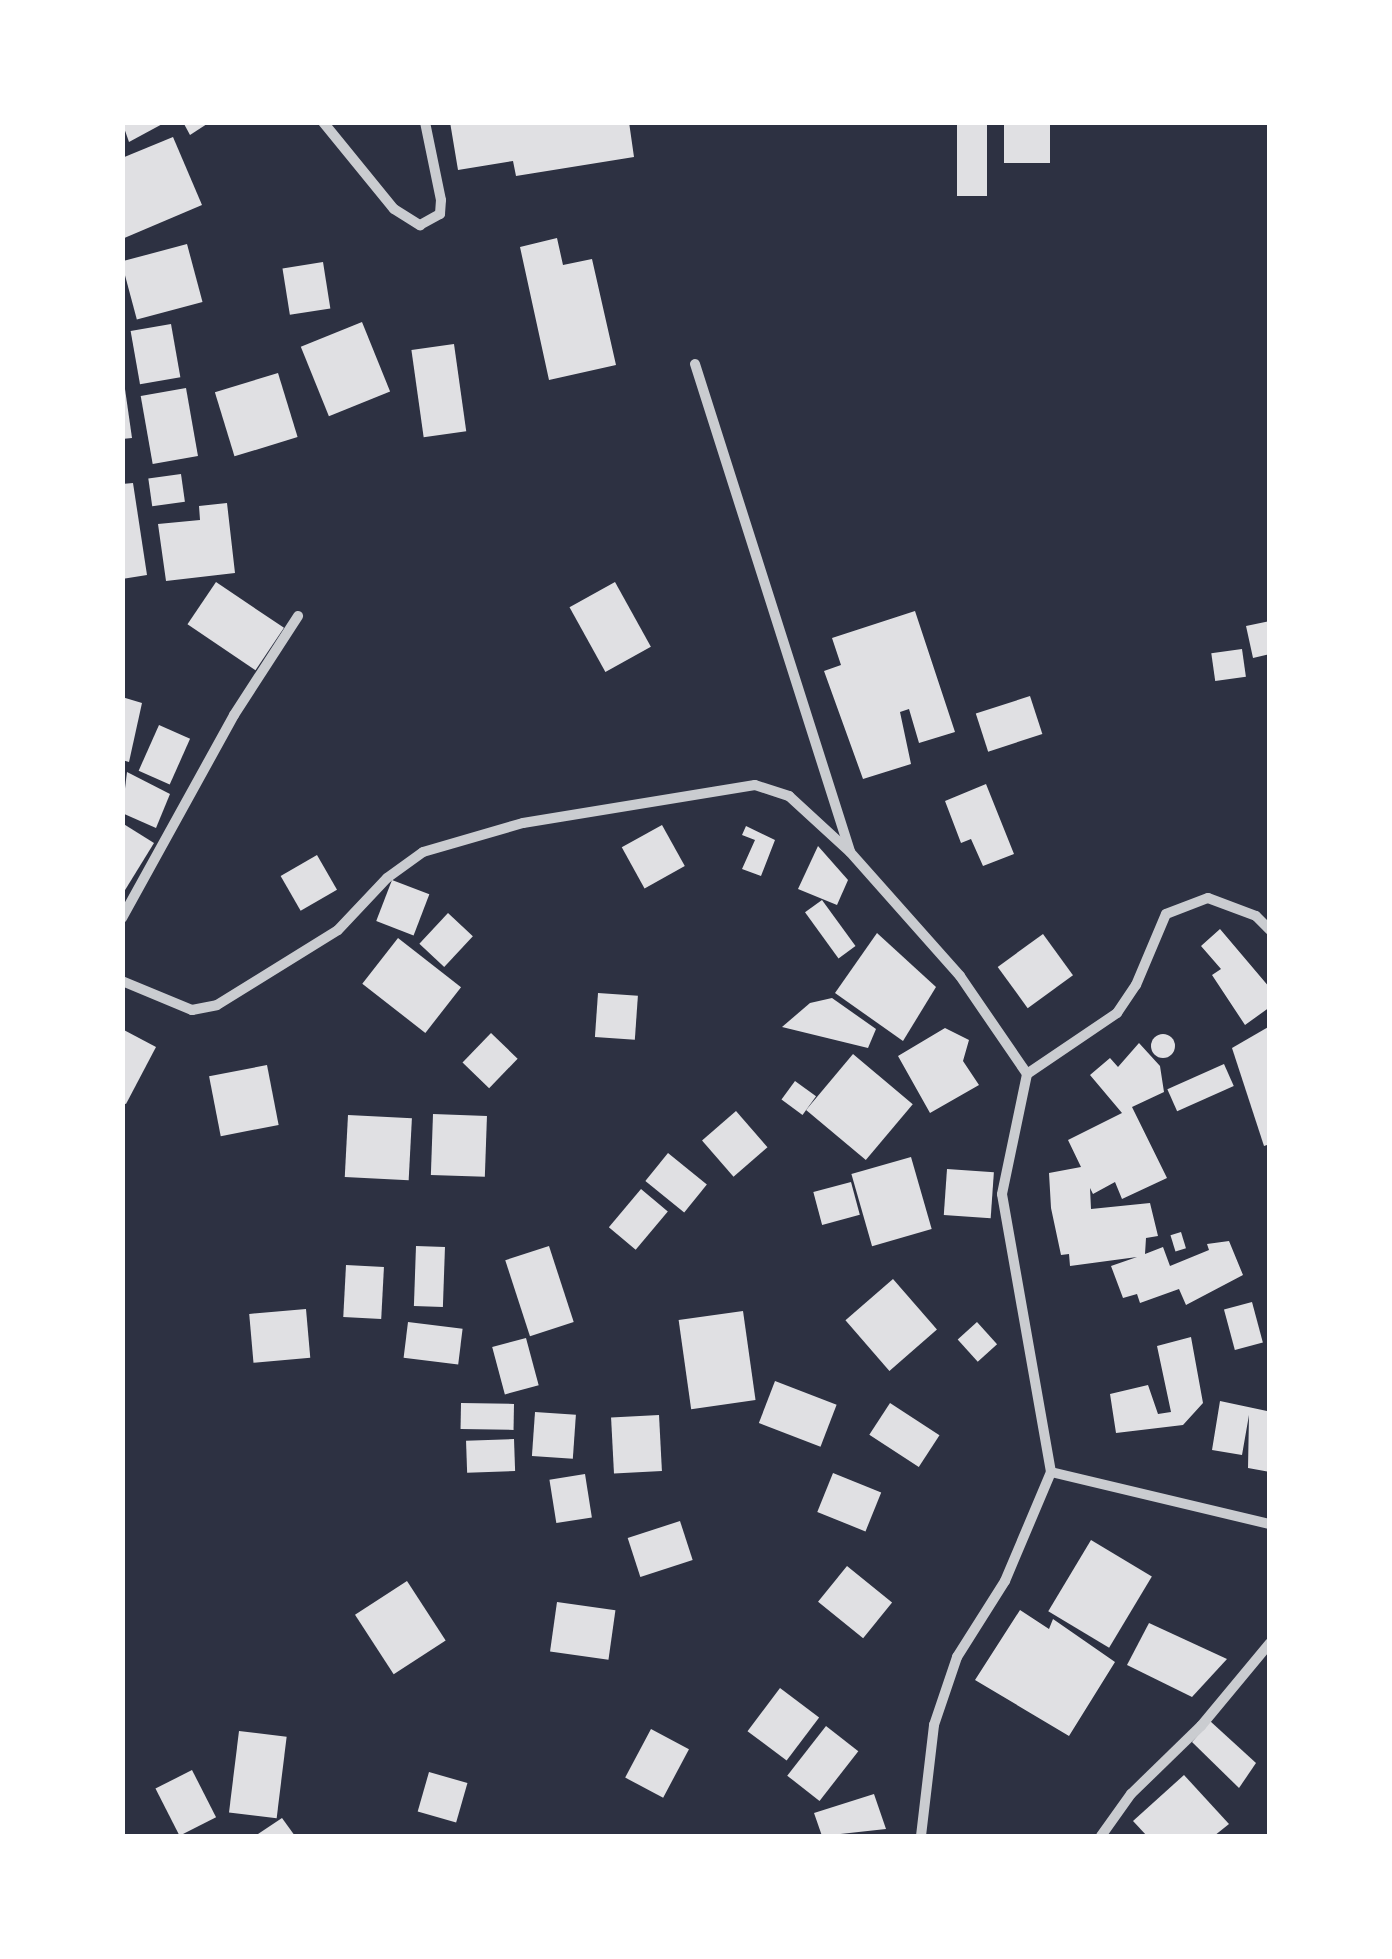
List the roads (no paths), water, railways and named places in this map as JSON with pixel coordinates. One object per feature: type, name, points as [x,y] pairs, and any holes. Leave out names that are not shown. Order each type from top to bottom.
[{"type":"street","points":[[323,122],[394,208],[420,226],[440,214],[441,200],[425,122]]},
{"type":"street","points":[[696,364],[850,852]]},
{"type":"street","points":[[122,918],[234,715],[298,616]]},
{"type":"street","points":[[122,981],[192,1010],[216,1005],[338,930],[387,878],[423,852],[461,836],[663,796],[755,785],[789,796],[850,852],[960,976],[1028,1074]]},
{"type":"street","points":[[921,1836],[934,1725],[957,1658],[1005,1581],[1052,1472],[1002,1194],[1028,1074],[1117,1013],[1166,914],[1208,898],[1256,916],[1270,930]]},
{"type":"street","points":[[1052,1472],[1270,1524]]},
{"type":"street","points":[[1102,1836],[1131,1794],[1201,1726],[1270,1643]]}]
